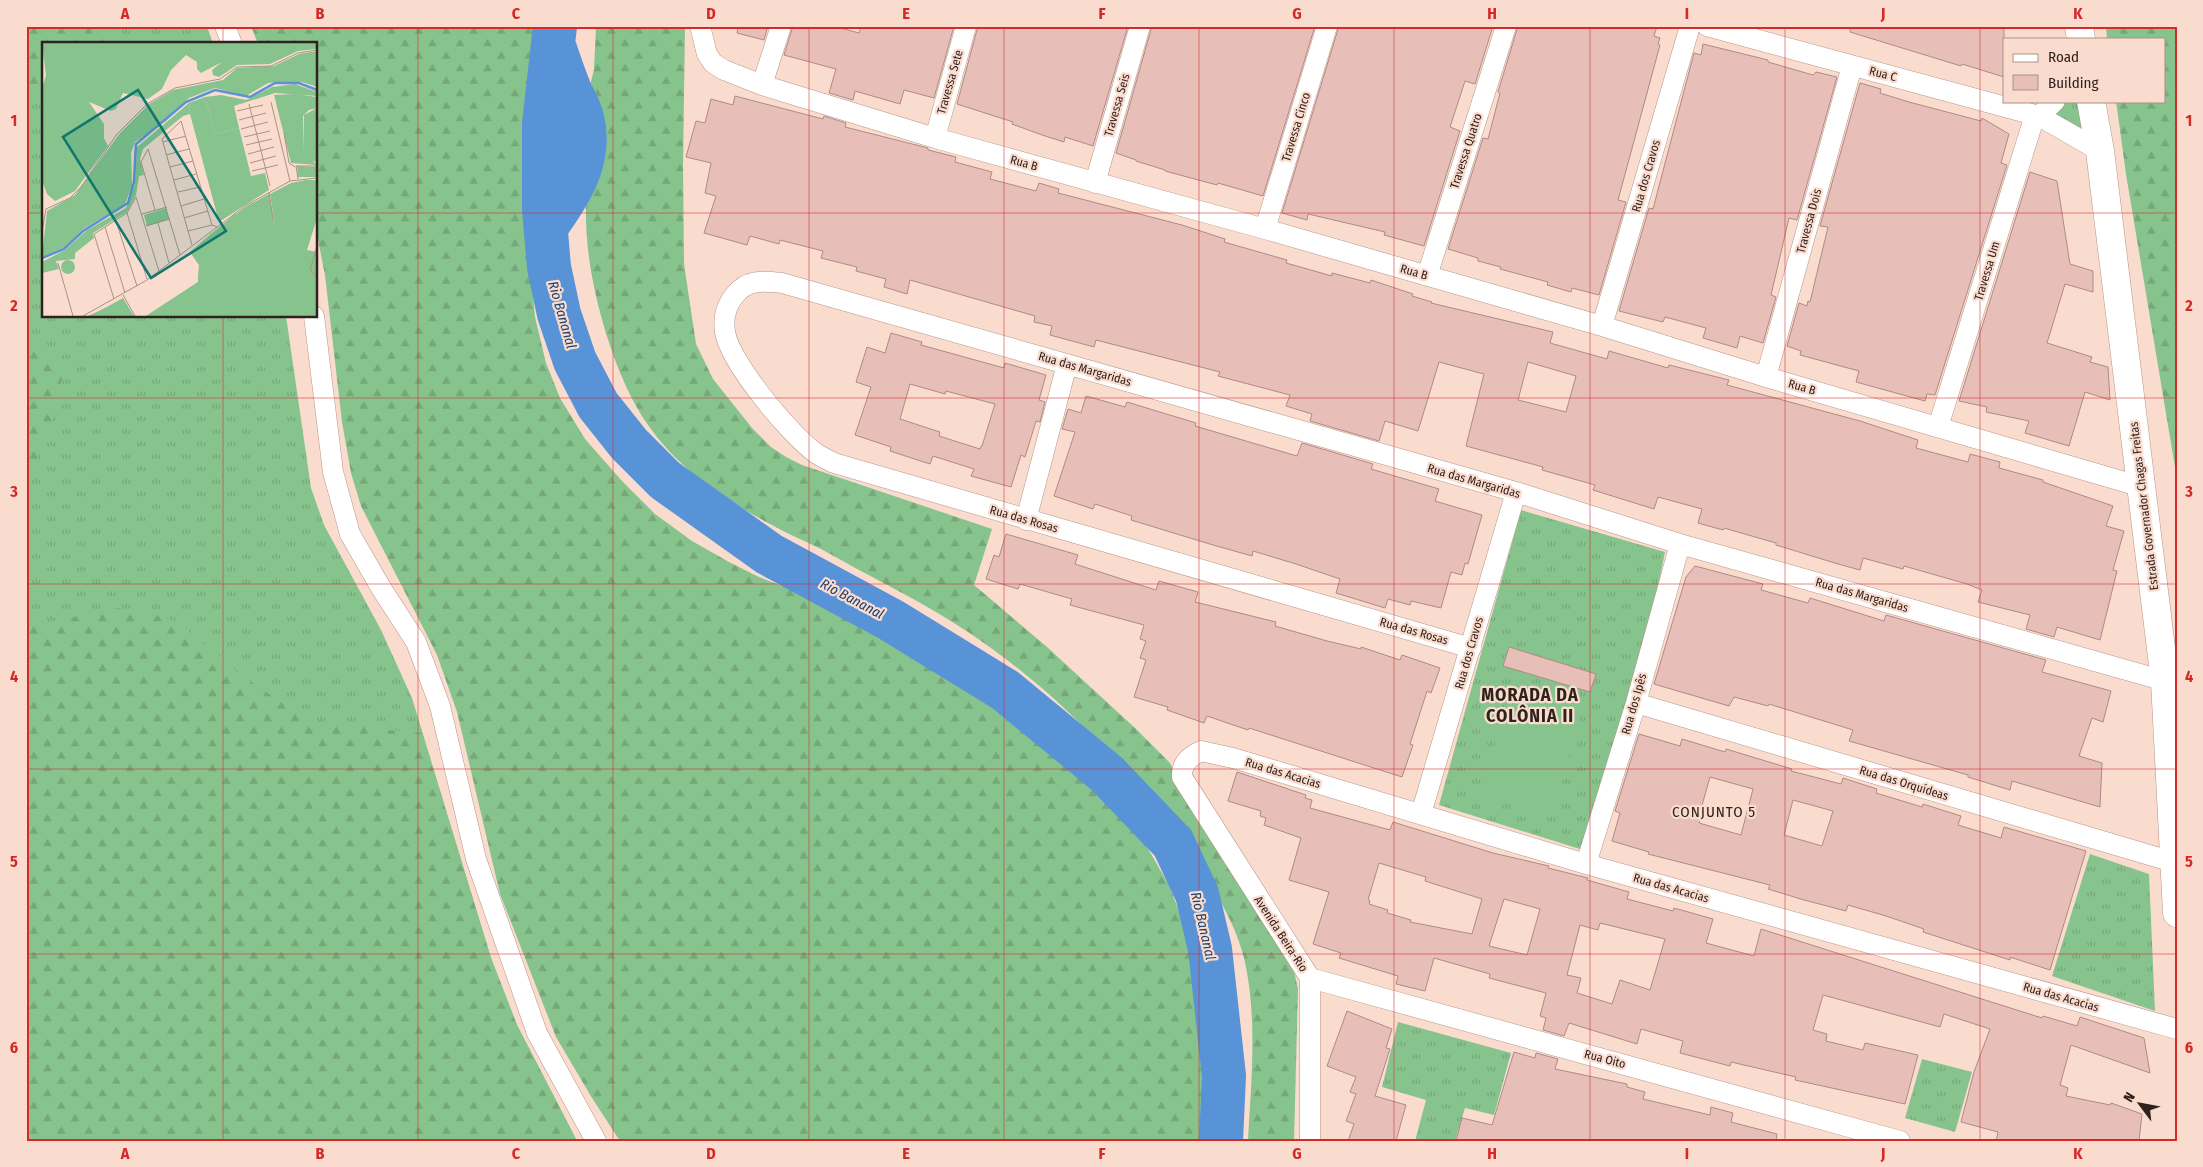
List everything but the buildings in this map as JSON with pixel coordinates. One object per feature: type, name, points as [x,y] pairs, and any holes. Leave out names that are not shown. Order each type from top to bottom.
[{"type":"main road","name":"Estrada Governador Chagas Freitas","points":[[2091,102],[2100,151],[2165,681],[2177,913]]},
{"type":"street","points":[[225,26],[231,42]]},
{"type":"street","points":[[762,85],[780,26]]},
{"type":"street","name":"Travessa Sete","points":[[934,138],[966,26]]},
{"type":"street","name":"Travessa Seis","points":[[1095,184],[1140,26]]},
{"type":"street","name":"Travessa Cinco","points":[[1265,229],[1327,26]]},
{"type":"street","name":"Travessa Quatro","points":[[1427,276],[1506,26]]},
{"type":"street","name":"Rua dos Cravos","points":[[1602,326],[1690,26]]},
{"type":"street","name":"Rua C","points":[[1707,26],[2037,116],[2100,151]]},
{"type":"street","name":"Rua B","points":[[702,32],[706,54],[713,63],[724,70],[762,85],[934,138],[1095,184],[1265,229],[1602,326],[1766,377],[2142,487]]},
{"type":"street","name":"Travessa Dois","points":[[1766,377],[1852,66]]},
{"type":"street","points":[[2037,116],[2053,102]]},
{"type":"street","name":"Travessa Um","points":[[1938,427],[2037,116]]},
{"type":"street","name":"Rua das Rosas","points":[[782,283],[757,281],[747,284],[738,291],[729,301],[726,309],[725,333],[734,354],[754,387],[788,428],[816,453],[834,463],[1471,648]]},
{"type":"street","name":"Rua das Margaridas","points":[[782,283],[1516,492],[1680,544],[2165,681]]},
{"type":"street","points":[[314,318],[333,472],[350,534],[381,588],[416,642],[440,706],[476,858],[538,1033],[596,1141]]},
{"type":"street","points":[[1026,520],[1067,364]]},
{"type":"street","name":"Rua dos Cravos","points":[[1421,814],[1516,492]]},
{"type":"street","name":"Rua dos Ipês","points":[[1586,864],[1636,703],[1680,544]]},
{"type":"street","name":"Rua das Orquídeas","points":[[1636,703],[2173,862]]},
{"type":"street","name":"Rua das Acacias","points":[[1182,777],[1183,769],[1188,759],[1196,753],[1206,752],[1586,864],[2177,1029]]},
{"type":"street","name":"Avenida Beira-Rio","points":[[1182,777],[1310,978],[1310,1141]]},
{"type":"street","name":"Rua Oito","points":[[1310,978],[1900,1141]]},
{"type":"green space","points":[[26,26],[207,26],[212,42],[42,42],[42,318],[286,318],[311,488],[324,525],[381,630],[412,698],[491,958],[517,1025],[577,1141],[26,1141]]},
{"type":"green space","points":[[26,26],[118,26],[103,42],[42,42],[42,87],[26,96]]},
{"type":"green space","points":[[251,26],[539,26],[530,104],[528,240],[535,317],[546,363],[560,398],[585,439],[622,481],[655,514],[692,541],[729,562],[759,577],[816,599],[876,627],[963,682],[1034,732],[1117,806],[1146,845],[1170,887],[1188,937],[1203,1003],[1209,1051],[1211,1091],[1207,1141],[620,1141],[556,1037],[500,894],[457,712],[437,655],[361,506],[351,473],[342,422],[325,275],[318,240],[318,42],[257,42]]},
{"type":"green space","points":[[596,26],[685,26],[684,264],[696,344],[713,379],[752,428],[771,447],[786,457],[802,465],[992,529],[974,585],[1047,647],[1135,728],[1169,762],[1192,797],[1294,971],[1298,989],[1294,1141],[1248,1141],[1252,1073],[1251,1003],[1244,958],[1239,942],[1226,911],[1208,882],[1180,840],[1134,781],[1056,701],[999,653],[914,599],[752,514],[713,490],[695,476],[663,444],[636,406],[618,368],[611,347],[598,303],[589,259],[586,202],[589,90],[594,69]]},
{"type":"green space","points":[[2106,26],[2177,26],[2177,479],[2126,174],[2116,102],[2166,102],[2166,38],[2107,38]]},
{"type":"green space","points":[[2056,102],[2080,102],[2085,137],[2040,116]]},
{"type":"green space","points":[[26,345],[52,362],[63,374],[46,439],[34,463],[26,472]]},
{"type":"green space","points":[[1521,510],[1665,552],[1652,616],[1583,850],[1439,805]]},
{"type":"green space","points":[[117,608],[144,611],[176,621],[250,681],[301,716],[332,723],[363,724],[386,730],[422,733],[491,958],[517,1025],[577,1141],[26,1141],[26,627]]},
{"type":"green space","points":[[1514,678],[1586,699],[1552,817],[1480,795]]},
{"type":"green space","points":[[2090,854],[2149,874],[2155,1011],[2052,976]]},
{"type":"green space","points":[[1398,1022],[1511,1053],[1494,1115],[1465,1108],[1455,1141],[1415,1141],[1426,1100],[1382,1087]]},
{"type":"green space","points":[[1922,1059],[1972,1072],[1955,1132],[1905,1118]]},
{"type":"waterway","name":"Rio Bananal","points":[[555,26],[544,124],[544,209],[549,267],[559,314],[575,361],[598,405],[629,444],[665,480],[769,554],[891,620],[1005,690],[1107,774],[1173,843],[1197,894],[1210,949],[1224,1076],[1221,1141]]},
{"type":"waterway","points":[[546,227],[563,202],[577,176],[582,162],[585,133],[579,108],[569,88],[555,49]]},
{"type":"district","name":"MORADA DA COLÔNIA II","points":[[1530,705]]},
{"type":"district","name":"CONJUNTO 5","points":[[1714,812]]}]
